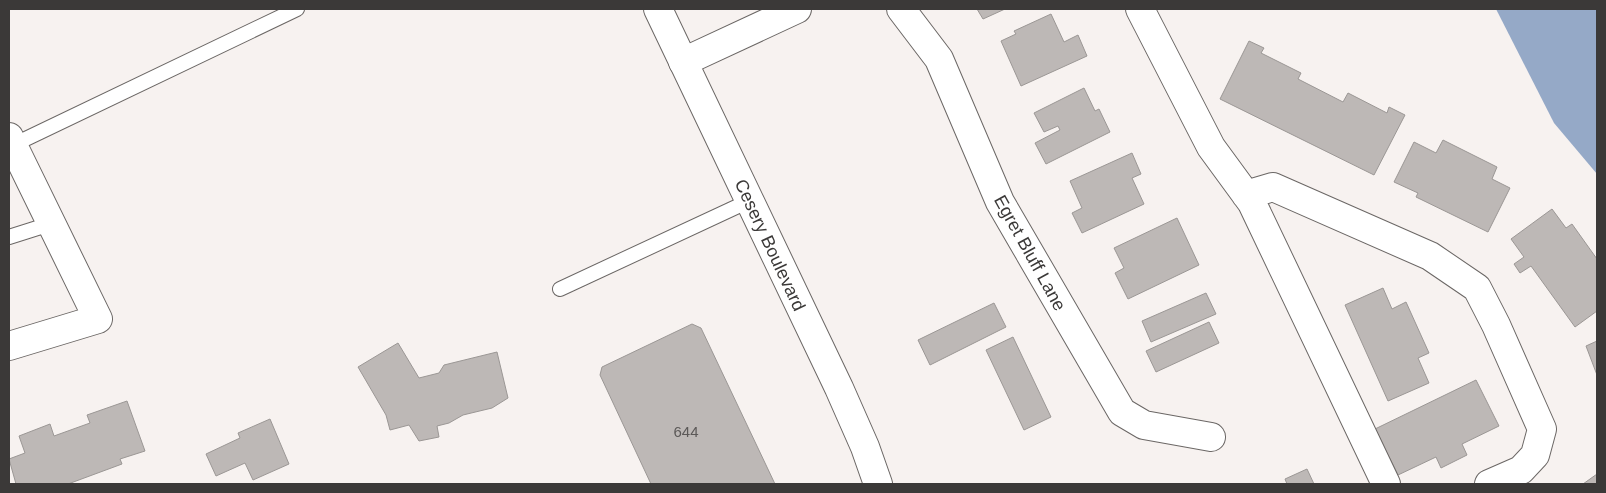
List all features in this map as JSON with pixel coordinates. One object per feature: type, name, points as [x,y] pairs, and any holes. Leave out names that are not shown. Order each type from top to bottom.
[{"type":"street","name":"Cesery Boulevard","points":[[658,9],[846,405],[878,484]]},
{"type":"street","points":[[683,62],[797,9]]},
{"type":"street","name":"Egret Bluff Lane","points":[[901,9],[939,58],[1000,202],[1122,412],[1144,425],[1211,437]]},
{"type":"street","points":[[1140,9],[1210,147],[1252,203],[1386,484]]},
{"type":"street","points":[[9,346],[98,319],[11,141]]},
{"type":"street","points":[[1246,195],[1273,188],[1430,256],[1477,288],[1496,325],[1542,429],[1535,456],[1521,470],[1489,484]]},
{"type":"lane","points":[[11,141],[297,9]]},
{"type":"lane","points":[[560,289],[749,201]]},
{"type":"lane","points":[[9,237],[50,224]]},
{"type":"water","points":[[1496,9],[1597,9],[1597,174],[1554,123]]},
{"type":"building","points":[[977,9],[1005,9],[983,19]]},
{"type":"building","points":[[1051,14],[1064,42],[1078,35],[1087,56],[1021,86],[1001,41],[1016,34],[1014,31]]},
{"type":"building","points":[[1249,41],[1264,48],[1261,53],[1301,73],[1298,79],[1343,102],[1348,93],[1387,113],[1389,107],[1405,115],[1374,175],[1220,99]]},
{"type":"building","points":[[1084,88],[1095,111],[1099,109],[1110,132],[1046,164],[1035,143],[1060,130],[1058,126],[1044,132],[1034,113]]},
{"type":"building","points":[[1443,140],[1497,167],[1492,179],[1510,188],[1488,232],[1416,197],[1418,193],[1394,182],[1414,142],[1436,153]]},
{"type":"building","points":[[1132,153],[1141,174],[1132,178],[1144,204],[1082,233],[1072,213],[1082,208],[1070,181]]},
{"type":"building","points":[[1552,209],[1566,228],[1572,224],[1597,259],[1597,311],[1575,327],[1531,266],[1520,273],[1514,264],[1524,257],[1511,239]]},
{"type":"building","points":[[1177,218],[1199,265],[1128,299],[1115,273],[1124,268],[1114,248]]},
{"type":"building","points":[[1383,288],[1392,309],[1406,302],[1429,353],[1418,358],[1429,383],[1388,401],[1345,305]]},
{"type":"building","points":[[1206,293],[1216,314],[1151,342],[1142,321]]},
{"type":"building","points":[[994,303],[1006,327],[930,365],[918,340]]},
{"type":"building","points":[[1209,322],[1219,343],[1156,372],[1146,351]]},
{"type":"building","points":[[692,324],[701,328],[775,484],[651,484],[600,375],[602,367]]},
{"type":"building","points":[[1013,337],[1051,417],[1024,430],[986,350]]},
{"type":"building","points":[[1597,341],[1597,375],[1586,346]]},
{"type":"building","points":[[398,343],[419,378],[439,373],[444,365],[497,352],[508,398],[492,408],[463,415],[449,423],[437,426],[439,437],[419,441],[409,425],[390,430],[386,415],[358,367]]},
{"type":"building","points":[[1476,380],[1499,426],[1462,444],[1467,455],[1441,468],[1436,457],[1398,475],[1375,429]]},
{"type":"building","points":[[127,401],[145,451],[120,459],[122,464],[68,484],[16,484],[9,459],[25,453],[19,436],[50,424],[54,436],[90,423],[87,415]]},
{"type":"building","points":[[270,419],[289,464],[253,480],[245,463],[216,476],[206,454],[240,438],[238,433]]},
{"type":"building","points":[[1307,469],[1314,484],[1287,484],[1285,479]]},
{"type":"building","points":[[1597,474],[1597,484],[1583,484]]}]
